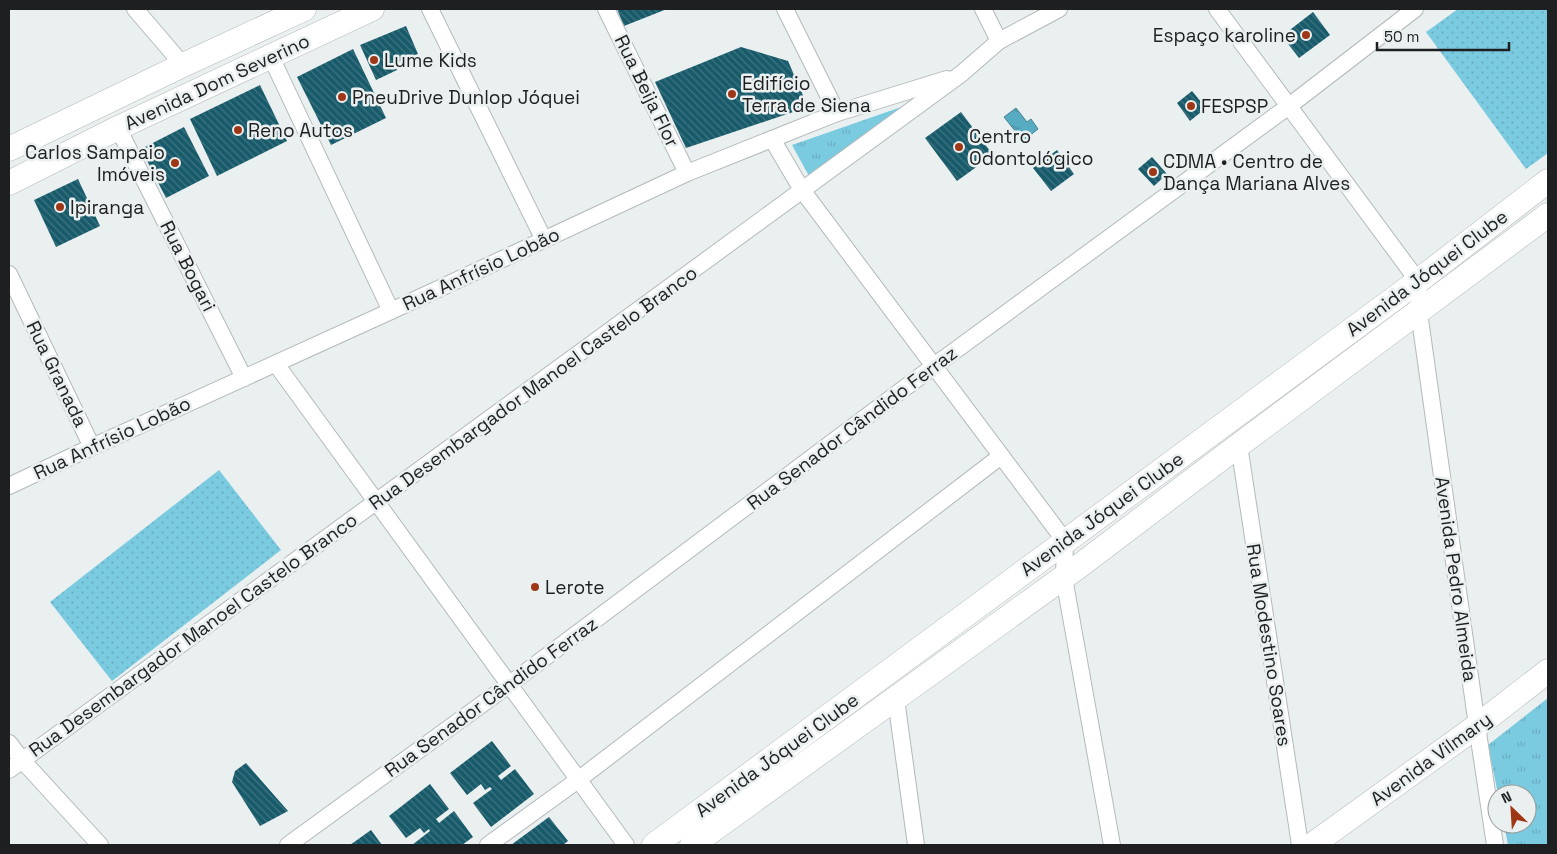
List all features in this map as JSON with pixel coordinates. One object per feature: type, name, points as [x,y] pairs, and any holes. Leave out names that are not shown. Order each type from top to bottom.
[{"type":"main road","name":"Avenida Dom Severino","points":[[9,149],[182,65],[304,9]]},
{"type":"main road","name":"Avenida Dom Severino","points":[[9,183],[118,128],[372,9]]},
{"type":"main road","name":"Avenida Jóquei Clube","points":[[654,845],[1418,281],[1548,181]]},
{"type":"main road","name":"Avenida Jóquei Clube","points":[[692,845],[1064,578],[1548,214]]},
{"type":"main road","name":"Avenida Vilmary","points":[[1312,845],[1476,726],[1548,670]]},
{"type":"street","points":[[135,9],[182,65]]},
{"type":"street","points":[[430,9],[544,240]]},
{"type":"street","name":"Rua Beija Flor","points":[[606,9],[687,173]]},
{"type":"street","points":[[785,9],[837,113]]},
{"type":"street","points":[[983,9],[999,41]]},
{"type":"street","name":"Rua Desembargador Manoel Castelo Branco","points":[[9,770],[961,74],[999,41],[1058,9]]},
{"type":"street","points":[[1217,9],[1418,281]]},
{"type":"street","name":"Rua Senador Cândido Ferraz","points":[[288,845],[509,684],[934,366],[1288,106],[1415,9]]},
{"type":"street","points":[[271,57],[391,311]]},
{"type":"street","name":"Rua Anfrísio Lobão","points":[[9,486],[687,173],[837,113],[961,74]]},
{"type":"street","name":"Rua Bogari","points":[[118,128],[244,378]]},
{"type":"street","points":[[772,139],[802,190],[1066,542],[1064,578],[1112,845]]},
{"type":"street","name":"Rua Granada","points":[[9,274],[92,447]]},
{"type":"street","name":"Avenida Pedro Almeida","points":[[1418,281],[1419,312],[1476,726],[1495,845]]},
{"type":"street","points":[[276,364],[626,845]]},
{"type":"street","name":"Rua Modestino Soares","points":[[1239,445],[1300,845]]},
{"type":"street","points":[[488,845],[578,780],[1001,456]]},
{"type":"street","points":[[896,699],[916,845]]},
{"type":"street","points":[[9,743],[22,760],[100,845]]},
{"type":"green space","points":[[1458,9],[1548,10],[1548,153],[1526,169],[1426,32]]},
{"type":"green space","points":[[907,105],[809,176],[792,145]]},
{"type":"green space","points":[[219,470],[281,550],[112,681],[50,602]]},
{"type":"green space","points":[[1548,698],[1548,845],[1508,845],[1506,834],[1537,834],[1537,784],[1496,784],[1488,745]]},
{"type":"water","points":[[1016,108],[1027,122],[1031,119],[1038,129],[1023,141],[1004,117]]},
{"type":"building","points":[[617,9],[667,9],[624,26]]},
{"type":"building","name":"Espaço karoline","points":[[1313,12],[1330,35],[1299,58],[1282,36]]},
{"type":"building","points":[[406,26],[418,54],[394,64],[397,70],[376,80],[360,45]]},
{"type":"building","name":"Edifício Terra de Siena","points":[[741,47],[788,61],[808,107],[686,148],[655,82]]},
{"type":"building","name":"PneuDrive Dunlop Jóquei","points":[[353,49],[386,118],[331,145],[297,77]]},
{"type":"building","name":"Reno Autos","points":[[260,85],[287,141],[217,176],[190,119]]},
{"type":"building","name":"FESPSP","points":[[1192,91],[1206,108],[1190,121],[1177,103]]},
{"type":"building","name":"Centro Odontológico","points":[[961,112],[993,155],[957,181],[925,138]]},
{"type":"building","name":"Carlos Sampaio Imóveis","points":[[184,127],[209,176],[166,198],[141,149]]},
{"type":"building","points":[[1057,150],[1074,174],[1051,191],[1033,168]]},
{"type":"building","name":"CDMA • Centro de Dança Mariana Alves","points":[[1152,157],[1167,174],[1154,186],[1138,169]]},
{"type":"building","points":[[78,179],[100,226],[56,247],[34,200]]},
{"type":"building","points":[[492,741],[511,766],[498,776],[501,780],[515,769],[534,794],[491,827],[473,803],[492,789],[490,787],[485,790],[481,784],[467,795],[450,773]]},
{"type":"building","points":[[246,763],[288,811],[260,826],[232,782],[235,771]]},
{"type":"building","points":[[430,784],[449,809],[436,819],[439,823],[454,811],[473,837],[462,845],[412,845],[430,831],[429,829],[424,833],[420,828],[406,838],[389,816]]},
{"type":"building","points":[[549,817],[568,841],[563,845],[511,845]]},
{"type":"building","points":[[371,830],[382,845],[350,845]]},
{"type":"place","name":"Espaço karoline","points":[[1306,35]]},
{"type":"place","name":"Lume Kids","points":[[374,60]]},
{"type":"place","name":"Edifício Terra de Siena","points":[[732,94]]},
{"type":"place","name":"PneuDrive Dunlop Jóquei","points":[[342,97]]},
{"type":"place","name":"FESPSP","points":[[1191,106]]},
{"type":"place","name":"Reno Autos","points":[[238,130]]},
{"type":"place","name":"Centro Odontológico","points":[[959,147]]},
{"type":"place","name":"Carlos Sampaio Imóveis","points":[[175,163]]},
{"type":"place","name":"CDMA • Centro de Dança Mariana Alves","points":[[1153,172]]},
{"type":"place","name":"Ipiranga","points":[[60,207]]},
{"type":"place","name":"Lerote","points":[[535,587]]}]
